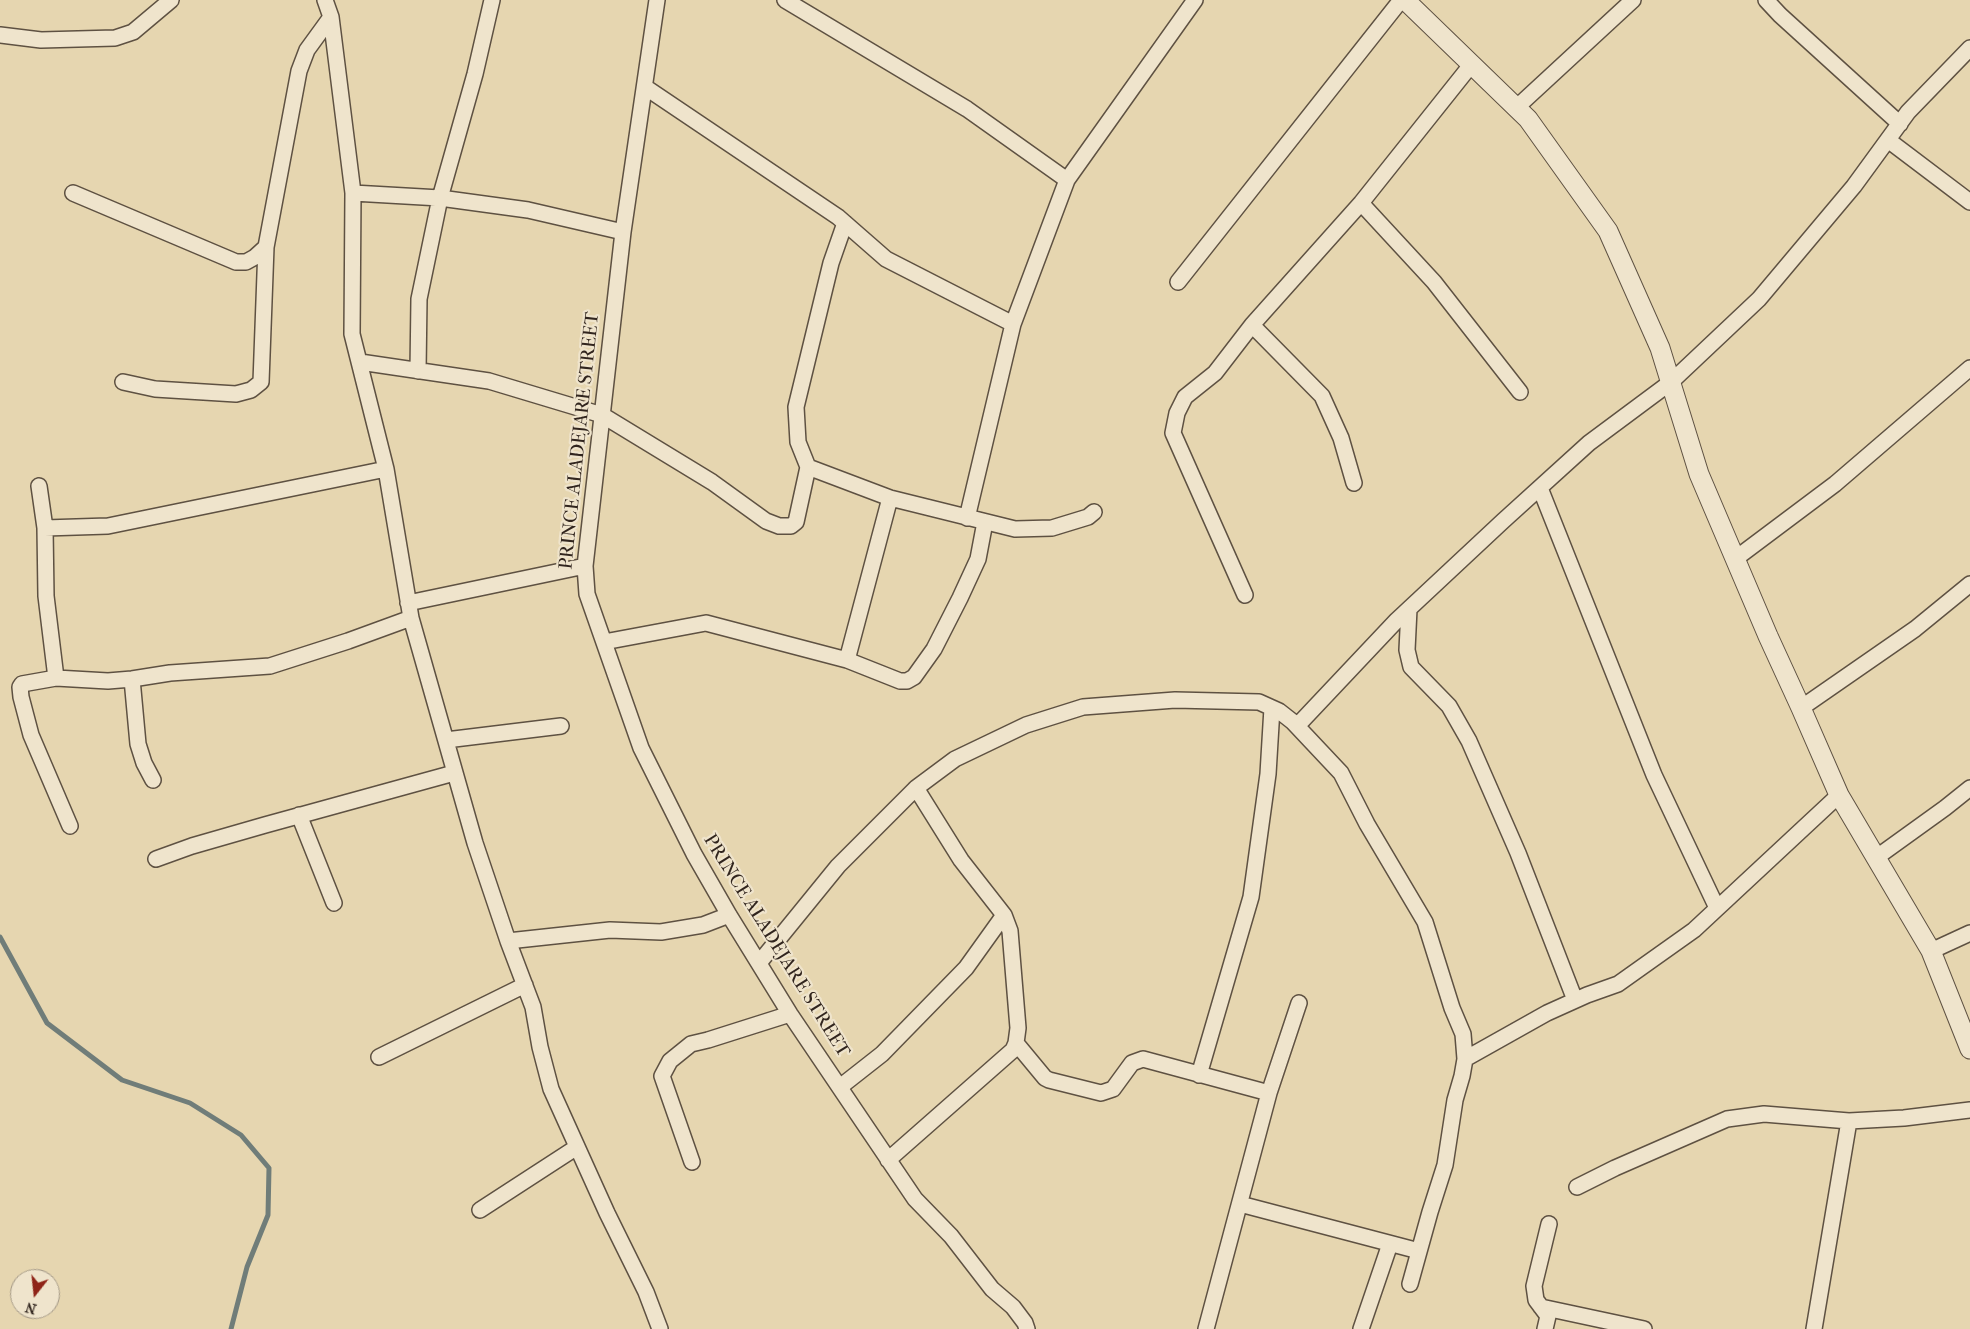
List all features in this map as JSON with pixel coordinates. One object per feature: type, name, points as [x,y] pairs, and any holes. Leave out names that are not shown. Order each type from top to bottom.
[{"type":"street","points":[[0,35],[41,40],[115,38],[133,32],[171,0]]},
{"type":"street","points":[[325,0],[331,17],[352,193],[352,334],[386,469],[409,610],[475,843],[508,941],[533,1007],[540,1047],[551,1089],[646,1292],[660,1329]]},
{"type":"street","points":[[418,371],[419,298],[440,198],[475,74],[492,0]]},
{"type":"street","name":"PRINCE ALADEJARE STREET","points":[[657,0],[623,232],[586,566],[587,594],[641,748],[694,854],[729,915],[790,1014],[915,1199],[951,1236],[992,1289],[1013,1307],[1028,1329]]},
{"type":"street","points":[[785,0],[968,109],[1067,180]]},
{"type":"street","points":[[967,518],[1013,324],[1067,180],[1195,0]]},
{"type":"street","points":[[1178,282],[1401,0]]},
{"type":"street","points":[[1405,0],[1528,119],[1608,231],[1660,348],[1699,474],[1768,636],[1802,708],[1838,795],[1931,951],[1970,1050]]},
{"type":"street","points":[[1516,108],[1633,0]]},
{"type":"street","points":[[1766,0],[1780,15],[1900,124]]},
{"type":"street","points":[[123,382],[155,389],[236,394],[251,390],[261,382],[266,247],[301,60],[331,17]]},
{"type":"street","points":[[1297,726],[1409,609],[1588,443],[1671,382],[1758,299],[1854,186],[1908,112],[1970,48]]},
{"type":"street","points":[[1245,595],[1173,433],[1177,413],[1185,397],[1215,373],[1252,326],[1361,203],[1471,65]]},
{"type":"street","points":[[645,86],[838,217],[886,259],[1013,324]]},
{"type":"street","points":[[1888,140],[1970,202]]},
{"type":"street","points":[[352,193],[440,198],[528,210],[623,232]]},
{"type":"street","points":[[73,194],[236,262],[246,262],[266,247]]},
{"type":"street","points":[[1361,203],[1434,282],[1520,392]]},
{"type":"street","points":[[360,362],[489,381],[602,416],[712,482],[766,521],[780,526],[791,526],[796,522],[808,467],[798,442],[796,407],[831,263],[845,223]]},
{"type":"street","points":[[1252,326],[1322,396],[1342,438],[1354,483]]},
{"type":"street","points":[[1735,559],[1835,484],[1970,368]]},
{"type":"street","points":[[808,467],[890,498],[1015,529],[1052,528],[1088,517],[1094,512]]},
{"type":"street","points":[[45,528],[108,526],[386,469]]},
{"type":"street","points":[[39,486],[45,528],[46,596],[56,678]]},
{"type":"street","points":[[1540,488],[1654,775],[1717,908]]},
{"type":"street","points":[[847,660],[890,498]]},
{"type":"street","points":[[604,642],[706,623],[847,660],[900,681],[908,681],[914,677],[934,648],[978,559],[985,522]]},
{"type":"street","points":[[70,826],[31,735],[20,691],[22,684],[56,678],[108,681],[170,673],[270,666],[348,641],[409,610],[586,566]]},
{"type":"street","points":[[1802,708],[1915,629],[1970,584]]},
{"type":"street","points":[[1409,609],[1407,650],[1411,667],[1449,706],[1469,741],[1518,853],[1575,1000]]},
{"type":"street","points":[[132,679],[139,750],[153,780]]},
{"type":"street","points":[[759,963],[838,866],[916,788],[955,759],[1026,725],[1083,707],[1175,700],[1259,702],[1280,711],[1297,726],[1341,773],[1367,824],[1425,922],[1452,1008],[1463,1034],[1465,1059],[1455,1100],[1445,1165],[1410,1284]]},
{"type":"street","points":[[1199,1075],[1251,897],[1268,774],[1272,708]]},
{"type":"street","points":[[446,740],[561,726]]},
{"type":"street","points":[[156,860],[192,846],[454,773]]},
{"type":"street","points":[[888,1160],[1013,1050],[1018,1028],[1010,931],[1004,914],[961,860],[916,788]]},
{"type":"street","points":[[1877,858],[1970,788]]},
{"type":"street","points":[[1465,1059],[1547,1013],[1618,984],[1694,930],[1838,795]]},
{"type":"street","points":[[299,815],[334,903]]},
{"type":"street","points":[[840,1087],[882,1054],[966,968],[1004,914]]},
{"type":"street","points":[[508,941],[610,930],[661,932],[703,925],[729,915]]},
{"type":"street","points":[[1931,951],[1970,933]]},
{"type":"street","points":[[379,1057],[525,985]]},
{"type":"street","points":[[1206,1329],[1269,1093],[1300,1004]]},
{"type":"street","points":[[692,1162],[662,1076],[670,1061],[691,1044],[790,1014]]},
{"type":"street","points":[[1016,1042],[1045,1078],[1101,1093],[1113,1090],[1132,1062],[1143,1059],[1269,1093]]},
{"type":"street","points":[[1577,1187],[1615,1168],[1727,1119],[1764,1114],[1849,1121],[1904,1118],[1970,1110]]},
{"type":"street","points":[[1814,1329],[1849,1121]]},
{"type":"street","points":[[480,1210],[577,1147]]},
{"type":"street","points":[[1240,1204],[1419,1251]]},
{"type":"street","points":[[1545,1329],[1548,1316],[1536,1300],[1534,1286],[1549,1224]]},
{"type":"street","points":[[1361,1329],[1390,1244]]},
{"type":"street","points":[[1541,1307],[1644,1329]]},
{"type":"waterway","points":[[0,937],[47,1023],[122,1080],[190,1103],[241,1135],[269,1168],[268,1215],[247,1267],[231,1329]]}]
